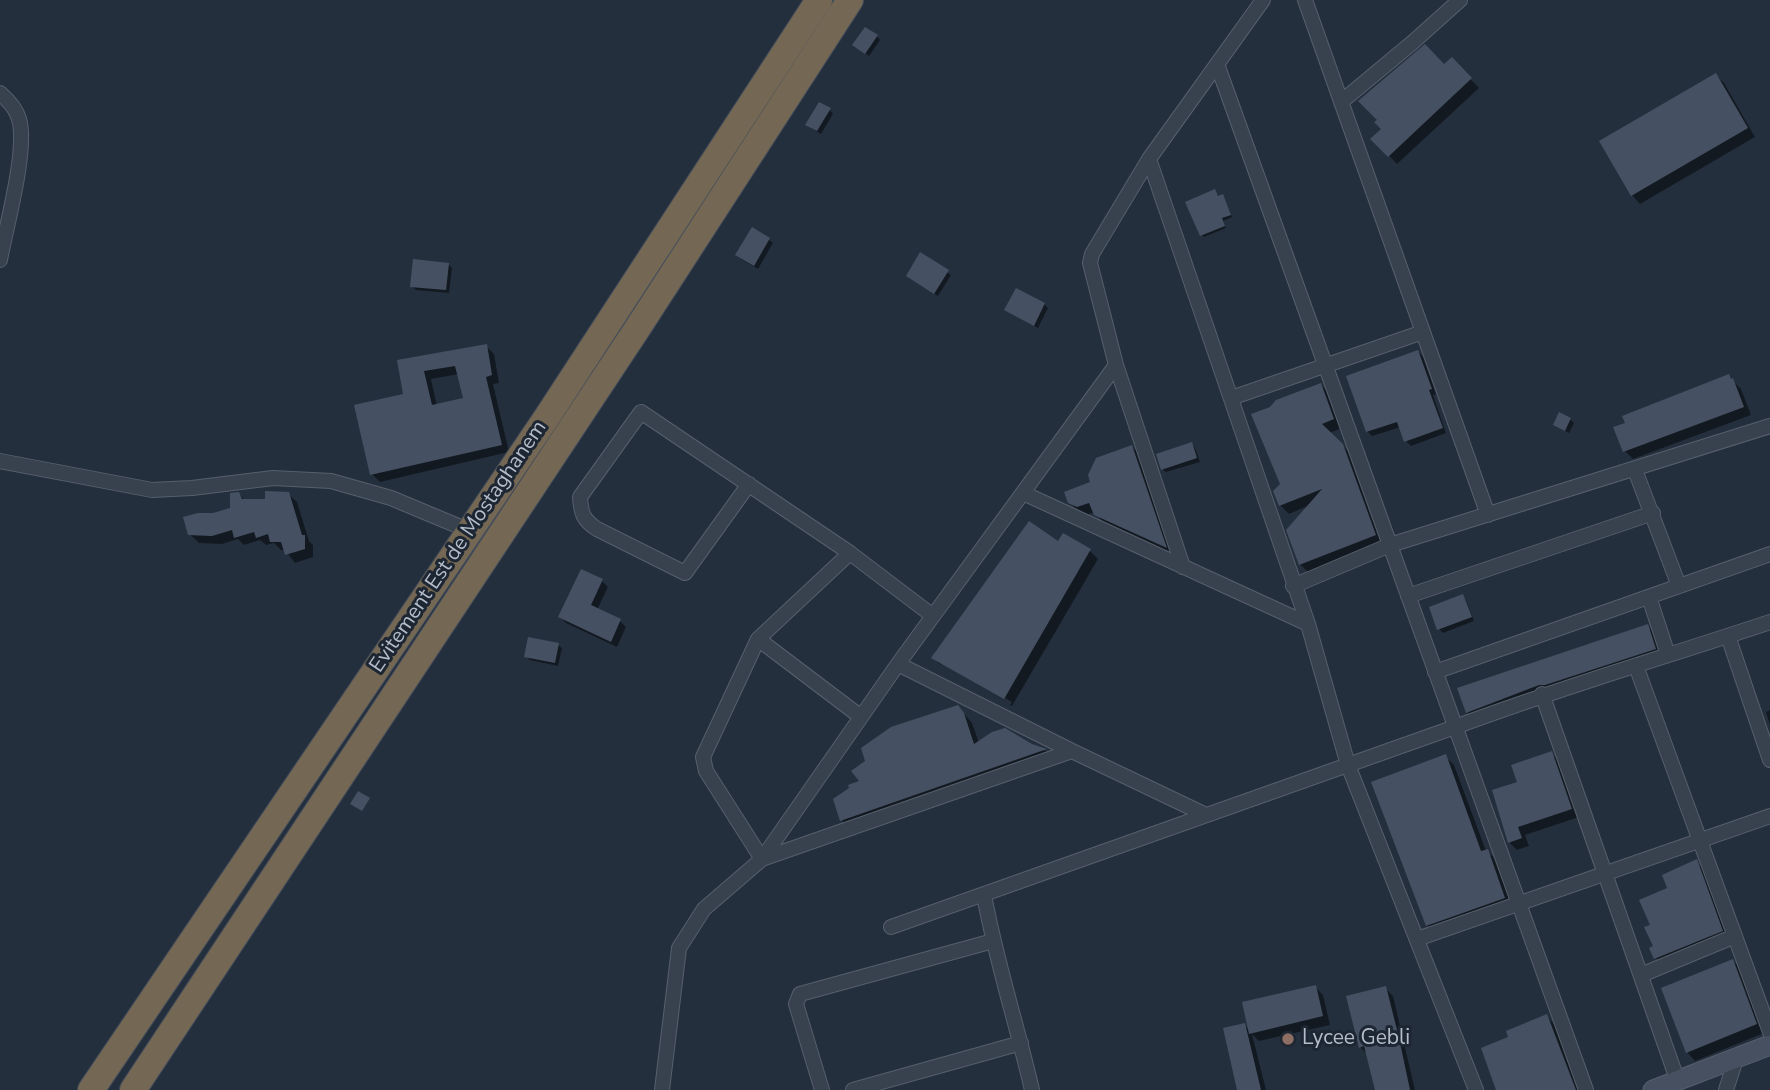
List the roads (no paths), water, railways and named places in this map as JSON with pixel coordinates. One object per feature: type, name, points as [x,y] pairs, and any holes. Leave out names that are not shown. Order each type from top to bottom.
[{"type":"highway","name":"Evitement Est de Mostaghanem","points":[[91,1090],[547,417],[819,0]]},
{"type":"highway","name":"Evitement Est de Mostaghanem","points":[[133,1090],[637,329],[850,0]]},
{"type":"street","points":[[1183,567],[1116,365],[1090,263],[1092,254],[1149,159],[1263,0]]},
{"type":"street","points":[[1305,0],[1488,515]]},
{"type":"street","points":[[1341,102],[1460,0]]},
{"type":"street","points":[[1217,64],[1586,1090]]},
{"type":"street","points":[[0,93],[10,102],[19,119],[22,136],[0,260]]},
{"type":"street","points":[[1149,159],[1308,624],[1348,765],[1476,1090]]},
{"type":"street","points":[[1230,398],[1423,332]]},
{"type":"street","points":[[662,1090],[679,948],[704,909],[762,859],[898,664],[1116,365]]},
{"type":"street","points":[[749,484],[685,573],[586,523],[581,515],[580,497],[641,412],[749,484],[850,553],[933,616]]},
{"type":"street","points":[[1293,586],[1390,545],[1770,426]]},
{"type":"street","points":[[0,461],[152,490],[274,478],[331,481],[391,498],[470,531]]},
{"type":"street","points":[[1635,470],[1679,586]]},
{"type":"street","points":[[1023,493],[1308,624]]},
{"type":"street","points":[[1408,597],[1653,513]]},
{"type":"street","points":[[762,859],[706,771],[702,757],[758,639],[850,553]]},
{"type":"street","points":[[1435,673],[1770,554]]},
{"type":"street","points":[[1649,597],[1668,655]]},
{"type":"street","points":[[891,927],[1542,694],[1770,622]]},
{"type":"street","points":[[1728,636],[1770,760]]},
{"type":"street","points":[[758,639],[861,717]]},
{"type":"street","points":[[898,664],[1206,815]]},
{"type":"street","points":[[1636,666],[1770,1032]]},
{"type":"street","points":[[1542,694],[1678,1079]]},
{"type":"street","points":[[762,859],[1072,751]]},
{"type":"street","points":[[1417,939],[1770,816]]},
{"type":"street","points":[[984,895],[993,941],[1032,1090]]},
{"type":"street","points":[[1641,975],[1735,936]]},
{"type":"street","points":[[822,1090],[796,1004],[800,994],[993,941]]},
{"type":"street","points":[[853,1090],[1021,1043]]},
{"type":"street","points":[[1653,1090],[1770,1045]]},
{"type":"street","points":[[1726,1090],[1737,1056]]},
{"type":"place","name":"Lycee Gebli","points":[[1288,1039]]}]
